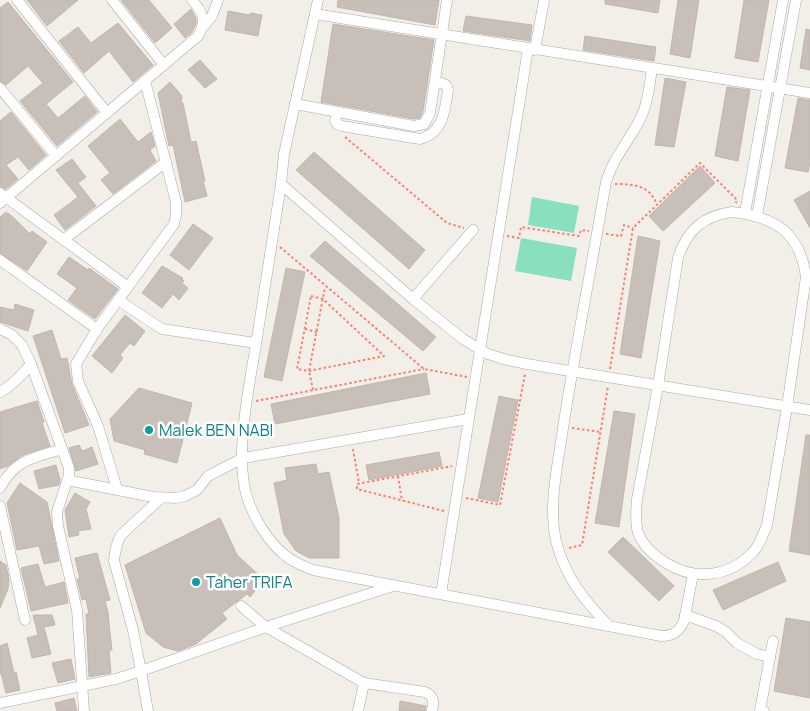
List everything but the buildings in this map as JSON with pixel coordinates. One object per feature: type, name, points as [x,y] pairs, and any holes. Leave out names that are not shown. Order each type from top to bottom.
[{"type":"street","points":[[17,0],[107,113]]},
{"type":"street","points":[[112,0],[164,65]]},
{"type":"street","points":[[192,0],[203,16],[203,27]]},
{"type":"street","points":[[128,287],[2,198],[56,156],[198,36],[212,16],[218,0]]},
{"type":"street","points":[[318,0],[284,154],[247,402],[243,458],[244,482],[248,500],[259,523],[273,544],[286,557],[297,564],[313,570],[668,636],[681,627],[693,574]]},
{"type":"street","points":[[295,104],[420,126],[428,119],[443,35],[447,0]]},
{"type":"street","points":[[441,594],[468,419],[531,50],[544,0]]},
{"type":"street","points":[[740,212],[768,86],[783,0]]},
{"type":"street","points":[[757,216],[796,0]]},
{"type":"street","points":[[315,14],[531,50],[810,93]]},
{"type":"street","points":[[609,626],[584,600],[570,578],[559,551],[553,518],[554,495],[572,372],[606,185],[610,169],[617,155],[639,122],[644,110],[652,69]]},
{"type":"street","points":[[117,489],[98,426],[78,381],[76,364],[97,329],[174,224],[176,202],[145,81]]},
{"type":"street","points":[[337,112],[335,121],[338,124],[420,139],[428,137],[436,131],[441,122],[448,90],[444,84],[435,82]]},
{"type":"street","points":[[0,88],[56,156]]},
{"type":"street","points":[[63,240],[166,162]]},
{"type":"street","points":[[281,184],[413,299],[463,339],[480,350],[497,357],[527,364],[810,410]]},
{"type":"street","points":[[740,212],[757,216],[780,226],[791,236],[804,262],[806,277],[771,506],[767,525],[754,552],[727,570],[713,574],[693,574],[682,571],[658,558],[644,545],[638,533],[636,517],[637,499],[658,386],[678,258],[688,236],[706,219],[717,214],[740,212]]},
{"type":"street","points":[[413,299],[473,230]]},
{"type":"street","points":[[0,260],[97,329]]},
{"type":"street","points":[[118,300],[162,330],[256,343]]},
{"type":"street","points":[[0,329],[12,335],[22,345],[31,364],[69,468],[57,512],[58,526],[77,610],[84,711]]},
{"type":"street","points":[[0,392],[18,379],[31,364]]},
{"type":"street","points":[[67,480],[161,498],[176,498],[197,490],[208,476],[243,458],[468,419]]},
{"type":"street","points":[[0,488],[6,477],[23,461],[62,449]]},
{"type":"street","points":[[148,711],[133,630],[114,561],[114,551],[116,543],[121,536],[161,498]]},
{"type":"street","points":[[0,506],[24,620]]},
{"type":"street","points":[[0,702],[141,671],[266,627],[396,586]]},
{"type":"street","points":[[241,606],[266,627],[364,683],[429,694],[433,699],[432,711]]},
{"type":"street","points":[[685,615],[716,626],[726,632],[737,643],[757,654],[770,657]]},
{"type":"street","points":[[761,711],[772,641]]},
{"type":"street","points":[[358,711],[364,683]]},
{"type":"path","points":[[338,124],[339,131],[447,223],[473,230]]},
{"type":"path","points":[[606,185],[630,184],[645,188],[651,193],[657,205],[700,164],[736,200],[740,212]]},
{"type":"path","points":[[500,234],[519,238],[521,226],[579,236],[581,230],[621,236],[624,224],[633,228]]},
{"type":"path","points":[[272,240],[424,369]]},
{"type":"path","points":[[312,390],[309,371],[326,286]]},
{"type":"path","points":[[311,296],[323,299],[384,356],[309,371],[297,369],[311,296]]},
{"type":"path","points":[[305,329],[316,332]]},
{"type":"path","points":[[456,496],[500,505],[527,364]]},
{"type":"path","points":[[247,402],[424,369],[476,378]]},
{"type":"path","points":[[564,427],[601,432]]},
{"type":"path","points":[[352,439],[359,483],[357,484],[357,489],[454,513]]},
{"type":"path","points":[[359,483],[461,464]]},
{"type":"path","points":[[398,476],[402,501]]},
{"type":"path","points":[[559,551],[582,545]]},
{"type":"green space","points":[[532,197],[579,206],[574,233],[528,225]]},
{"type":"green space","points":[[521,238],[577,248],[571,281],[515,271]]},
{"type":"place","name":"Malek BEN NABI","points":[[149,430]]},
{"type":"place","name":"Taher TRIFA","points":[[196,582]]}]
